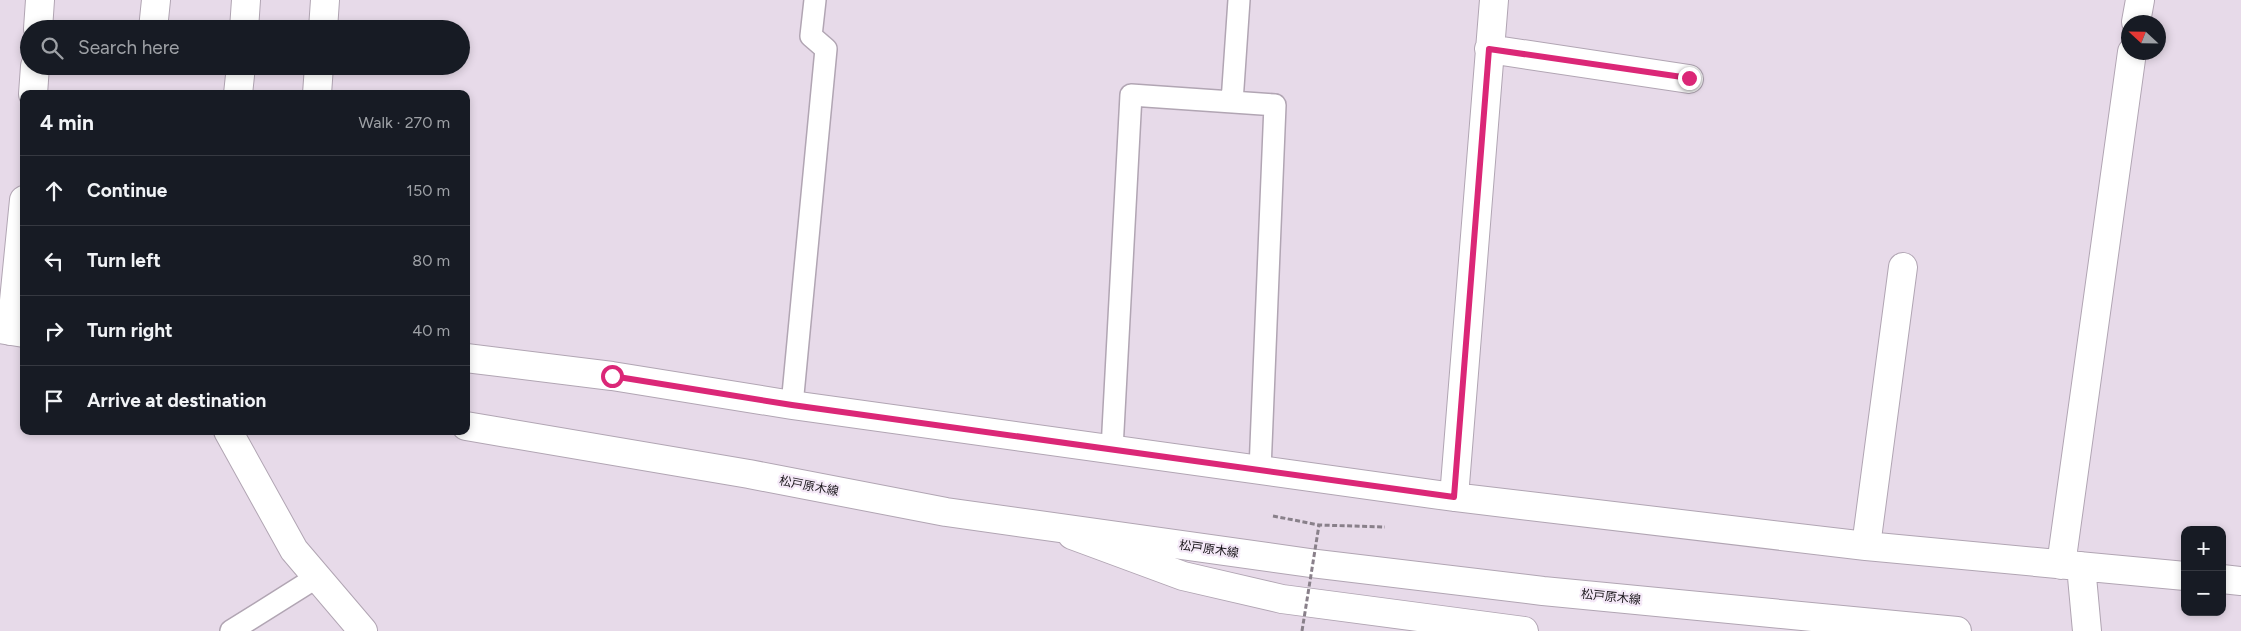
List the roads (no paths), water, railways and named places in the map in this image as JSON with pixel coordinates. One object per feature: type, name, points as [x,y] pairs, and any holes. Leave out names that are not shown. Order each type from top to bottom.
[{"type":"street","points":[[39,20],[40,0]]},
{"type":"street","points":[[155,20],[156,0]]},
{"type":"street","points":[[245,20],[246,0]]},
{"type":"street","points":[[324,20],[325,0]]},
{"type":"street","points":[[1454,497],[1494,0]]},
{"type":"street","points":[[2137,15],[2140,0]]},
{"type":"street","points":[[1489,49],[1689,78]]},
{"type":"street","points":[[2087,631],[2071,566],[2131,60]]},
{"type":"street","points":[[33,90],[34,75]]},
{"type":"street","points":[[238,90],[240,75]]},
{"type":"street","points":[[317,90],[318,75]]},
{"type":"street","points":[[12,331],[20,244]]},
{"type":"street","points":[[1866,546],[1903,267]]},
{"type":"street","points":[[470,358],[612,376],[792,405],[1454,497],[1866,546],[2181,576]]},
{"type":"street","name":"松戸原木線","points":[[470,427],[749,474],[946,512],[1310,563],[1543,591],[1957,631]]},
{"type":"street","points":[[230,435],[294,550],[363,631]]},
{"type":"street","points":[[1047,526],[1192,578],[1282,598],[1524,631]]},
{"type":"street","points":[[2226,579],[2241,581]]},
{"type":"lane","points":[[792,405],[826,49],[811,36],[815,0]]},
{"type":"lane","points":[[1232,102],[1239,0]]},
{"type":"lane","points":[[1112,449],[1132,95],[1275,104],[1260,470]]},
{"type":"lane","points":[[232,631],[316,577]]}]
